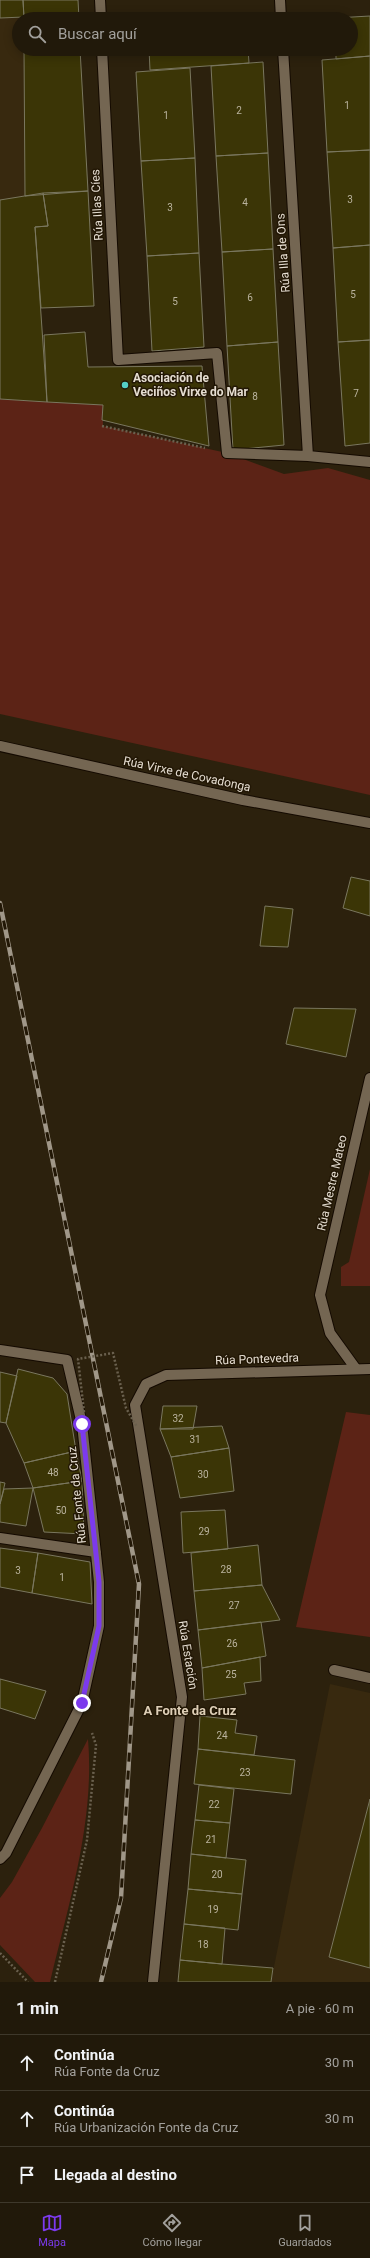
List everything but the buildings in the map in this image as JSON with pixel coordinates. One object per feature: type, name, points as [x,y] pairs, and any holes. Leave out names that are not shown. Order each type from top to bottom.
[{"type":"street","points":[[100,0],[101,12]]},
{"type":"street","points":[[280,0],[281,12]]},
{"type":"street","name":"Rúa Illas Cíes","points":[[102,56],[118,360],[217,353],[227,452]]},
{"type":"street","name":"Rúa Illa de Ons","points":[[283,56],[308,456]]},
{"type":"street","points":[[227,452],[308,456],[370,462]]},
{"type":"street","name":"Rúa Virxe de Covadonga","points":[[0,746],[243,800],[370,823]]},
{"type":"street","name":"Rúa Mestre Mateo","points":[[356,1369],[330,1333],[320,1295],[370,1078]]},
{"type":"street","name":"Rúa Fonte da Cruz","points":[[0,1350],[66,1360],[82,1424],[96,1552],[99,1626],[82,1703],[6,1853],[0,1859]]},
{"type":"street","name":"Rúa Pontevedra","points":[[146,1384],[166,1375],[370,1369]]},
{"type":"street","name":"Rúa Estación","points":[[146,1384],[135,1405],[137,1427],[182,1697],[153,1982]]},
{"type":"street","points":[[0,1538],[96,1552]]},
{"type":"street","points":[[334,1670],[370,1678]]},
{"type":"path","points":[[102,426],[227,452]]},
{"type":"path","points":[[82,1424],[84,1412],[78,1359],[114,1353],[126,1408],[137,1427]]},
{"type":"path","points":[[56,1982],[87,1840],[96,1745],[82,1703]]},
{"type":"path","points":[[0,1953],[28,1982]]},
{"type":"shaded area","points":[[0,0],[50,12],[12,12],[12,56],[80,56],[94,306],[41,308],[47,402],[0,399]]},
{"type":"shaded area","points":[[0,399],[103,405],[103,426],[227,453],[284,474],[328,468],[370,480],[370,795],[0,714]]},
{"type":"shaded area","points":[[370,1169],[370,1286],[341,1286],[341,1267],[349,1262]]},
{"type":"shaded area","points":[[346,1412],[370,1415],[370,1637],[296,1627]]},
{"type":"shaded area","points":[[330,1684],[370,1693],[370,1982],[271,1982]]},
{"type":"shaded area","points":[[88,1739],[88,1800],[79,1861],[50,1982],[35,1982],[0,1945],[0,1898],[12,1882],[42,1828]]},
{"type":"railway","points":[[0,903],[139,1584],[121,1898],[101,1982]]},
{"type":"place","name":"Asociación de Veciños Virxe do Mar","points":[[125,385]]},
{"type":"district","name":"A Fonte da Cruz","points":[[190,1710]]},
{"type":"route","points":[[82,1424],[99,1582],[99,1626],[82,1703]]}]
